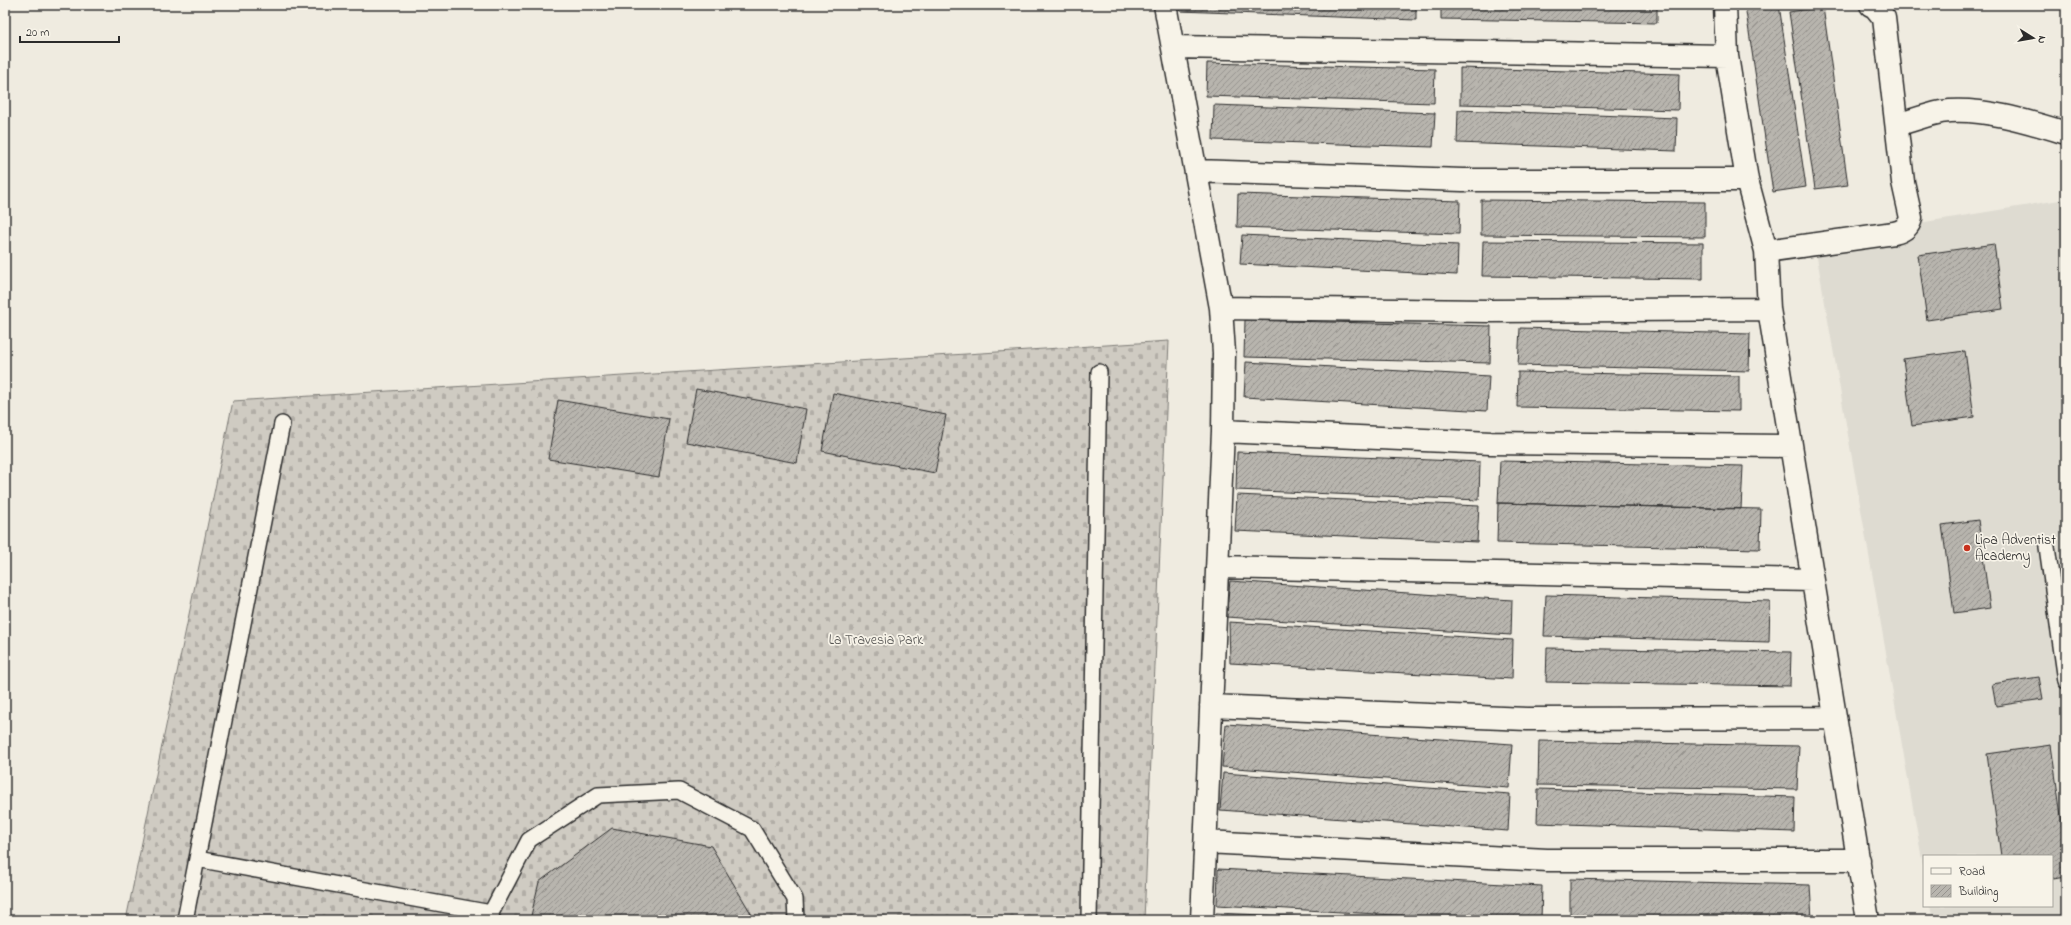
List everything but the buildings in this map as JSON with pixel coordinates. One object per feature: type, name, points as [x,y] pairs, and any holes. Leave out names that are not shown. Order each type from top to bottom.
[{"type":"street","points":[[1166,5],[1221,308],[1224,353],[1223,431],[1202,920]]},
{"type":"street","points":[[1724,5],[1727,56],[1747,180],[1766,251],[1769,309],[1868,920]]},
{"type":"street","points":[[1766,251],[1894,233],[1908,226],[1911,218],[1903,182],[1884,18],[1875,7],[1871,5]]},
{"type":"street","points":[[1173,47],[1727,56]]},
{"type":"street","points":[[1896,125],[1941,112],[1970,111],[2042,126],[2066,133]]},
{"type":"street","points":[[1196,171],[1462,180],[1747,180]]},
{"type":"street","points":[[1221,308],[1481,311],[1769,309]]},
{"type":"street","points":[[1223,431],[1492,443],[1791,446]]},
{"type":"street","points":[[1217,567],[1813,580]]},
{"type":"street","points":[[1211,706],[1526,719],[1835,718]]},
{"type":"street","points":[[1206,842],[1547,860],[1859,860]]},
{"type":"lane","points":[[1089,920],[1099,372]]},
{"type":"lane","points":[[185,920],[282,424]]},
{"type":"lane","points":[[2047,547],[2066,681]]},
{"type":"lane","points":[[197,859],[492,917],[528,840],[598,795],[679,791],[752,829],[795,899],[796,920]]},
{"type":"shaded area","name":"Lipa Adventist Academy","points":[[2066,199],[2066,920],[1933,920],[1930,907],[2053,907],[2053,855],[1923,855],[1923,865],[1814,240]]},
{"type":"green space","name":"La Travesia Park","points":[[1169,341],[1144,920],[126,920],[233,401]]},
{"type":"place","name":"Lipa Adventist Academy","points":[[1967,548]]}]
